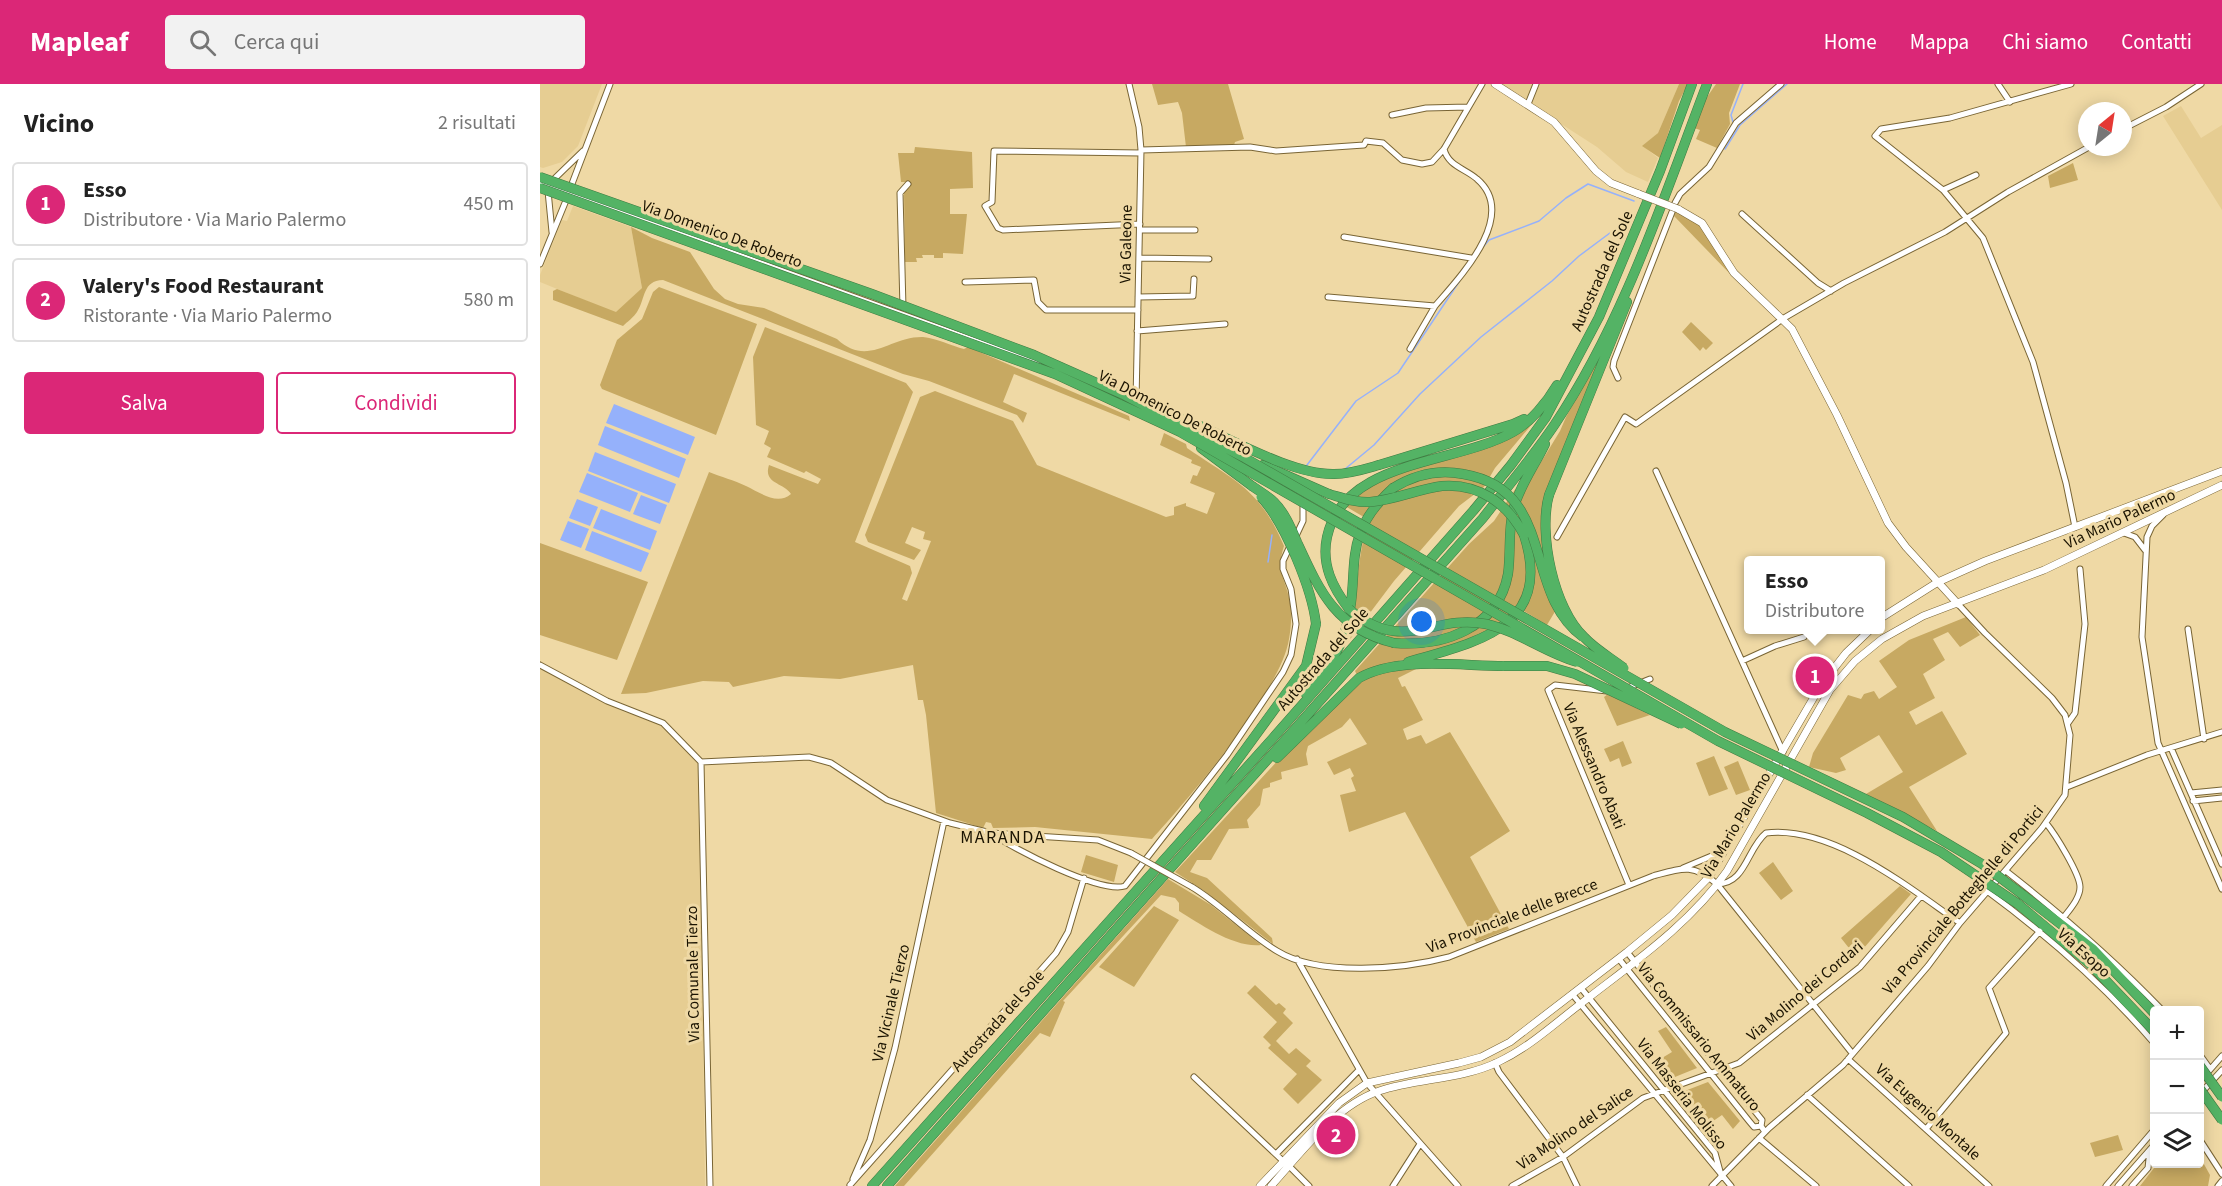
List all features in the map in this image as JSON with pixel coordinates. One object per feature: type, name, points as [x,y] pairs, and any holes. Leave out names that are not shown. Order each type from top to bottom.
[{"type":"highway","name":"Autostrada del Sole","points":[[872,1186],[1145,878],[1273,738],[1511,465],[1546,417],[1599,316],[1660,171],[1692,84]]},
{"type":"highway","name":"Autostrada del Sole","points":[[887,1186],[1483,518],[1556,424],[1606,333],[1643,254],[1707,84]]},
{"type":"highway","points":[[540,177],[872,294],[1034,355],[1296,468],[1333,474],[1379,465],[1513,424],[1536,412]]},
{"type":"highway","points":[[544,187],[1055,374],[1180,432],[1718,741]]},
{"type":"highway","points":[[1583,637],[1558,596],[1544,534],[1549,495],[1626,304],[1643,254]]},
{"type":"highway","points":[[1590,666],[1560,657],[1487,625],[1463,623],[1404,633],[1371,624],[1349,609],[1332,585],[1327,568],[1326,541],[1330,526],[1340,507],[1360,486],[1377,478],[1491,443],[1515,431],[1551,396],[1599,316]]},
{"type":"highway","points":[[1124,395],[1245,458],[1668,699],[1785,762],[1903,818],[1982,864],[2093,949],[2150,1009]]},
{"type":"highway","points":[[1180,432],[1275,503],[1288,521],[1318,588],[1339,615],[1371,637],[1394,644],[1416,645],[1447,640],[1474,627],[1496,603],[1507,576],[1509,533],[1514,509],[1525,478],[1556,424]]},
{"type":"highway","points":[[1227,805],[1359,678],[1372,671],[1397,666],[1478,641],[1507,625],[1521,606],[1530,582],[1531,556],[1518,522],[1504,507],[1483,493],[1471,489],[1442,486],[1377,501],[1350,500],[1329,494],[1245,458]]},
{"type":"highway","points":[[1273,738],[1340,646],[1350,612],[1353,557],[1359,531],[1372,509],[1393,488],[1407,480],[1440,472],[1472,475],[1500,489],[1519,507],[1530,525],[1550,597],[1556,609],[1572,629],[1668,699]]},
{"type":"highway","points":[[1145,878],[1225,779],[1306,666],[1316,624],[1314,602],[1279,525],[1266,502],[1252,486]]},
{"type":"highway","points":[[1397,666],[1547,666],[1575,674],[1718,741],[1898,828],[1980,877],[2064,941],[2150,1028]]},
{"type":"highway","points":[[2204,1073],[2222,1097]]},
{"type":"highway","points":[[2204,1096],[2222,1120]]},
{"type":"street","points":[[540,264],[610,84]]},
{"type":"street","name":"Via Galeone","points":[[1129,84],[1139,127],[1141,151],[1136,406]]},
{"type":"street","points":[[1195,230],[1140,227],[1003,230],[998,228],[985,206],[992,202],[993,155],[996,150],[1106,154],[1250,147],[1288,150],[1364,145],[1366,141],[1383,143],[1402,160],[1422,164],[1431,162],[1444,149],[1482,84]]},
{"type":"street","points":[[1495,84],[1554,122],[1596,171],[1611,183],[1675,208],[1702,222],[1734,273],[1784,318],[1805,351],[1888,523],[1906,547],[1985,633],[2052,698],[2068,723]]},
{"type":"street","points":[[1528,104],[1536,84]]},
{"type":"street","points":[[1618,378],[1613,367],[1614,361],[1680,194],[1710,167],[1734,125],[1781,84]]},
{"type":"street","points":[[1998,84],[2010,102]]},
{"type":"street","points":[[2071,84],[1950,118],[1881,129],[1876,133],[1877,139],[1943,190],[1967,217],[1991,254],[2033,362],[2066,483],[2074,527]]},
{"type":"street","points":[[2132,124],[2166,107],[2201,84]]},
{"type":"street","points":[[1392,115],[1426,108],[1468,107]]},
{"type":"street","points":[[552,236],[544,187],[586,148]]},
{"type":"street","points":[[1410,349],[1435,306],[1471,258],[1490,227],[1492,202],[1484,186],[1449,160],[1444,149]]},
{"type":"street","points":[[1557,537],[1625,417],[1636,424],[1784,318],[1945,232],[2078,153]]},
{"type":"street","points":[[1943,190],[1976,175]]},
{"type":"street","name":"Via Domenico De Roberto","points":[[540,183],[544,187],[569,193],[1032,360],[1136,406],[1231,454],[1296,494],[1302,501],[1303,521],[1283,561],[1295,608],[1295,639],[1291,655],[1274,688],[1227,756],[1155,844],[1127,884],[1116,888],[1084,878]]},
{"type":"street","points":[[903,313],[900,193],[908,184]]},
{"type":"street","points":[[1742,214],[1818,283],[1831,291]]},
{"type":"street","points":[[1344,237],[1471,258]]},
{"type":"street","points":[[1139,258],[1209,259]]},
{"type":"street","points":[[1138,297],[1193,297],[1194,279]]},
{"type":"street","points":[[965,282],[1034,280],[1038,302],[1046,310],[1138,310]]},
{"type":"street","points":[[1328,297],[1435,306]]},
{"type":"street","points":[[1137,331],[1225,324]]},
{"type":"street","points":[[1656,471],[1783,752]]},
{"type":"street","name":"Via Mario Palermo","points":[[1885,615],[1938,582],[2222,471]]},
{"type":"street","name":"Via Mario Palermo","points":[[1260,1186],[1345,1110],[1374,1093],[1457,1075],[1496,1063],[1523,1048],[1679,924],[1717,884],[1841,676],[1882,639],[1907,624],[2044,570],[2222,485]]},
{"type":"street","points":[[2164,514],[2149,531],[2145,554],[2142,637],[2160,751],[2186,802],[2222,889]]},
{"type":"street","points":[[2124,533],[2142,542],[2145,554]]},
{"type":"street","name":"Via Provinciale Botteghelle di Portici","points":[[1712,1186],[1765,1132],[1850,1056],[1928,966],[1960,923],[2006,872],[2063,800],[2067,787],[2068,723],[2075,713],[2085,624],[2079,569]]},
{"type":"street","points":[[2188,629],[2204,739]]},
{"type":"street","name":"Via Mario Palermo","points":[[1271,1186],[1286,1164],[1339,1103],[1367,1083],[1481,1057],[1517,1037],[1672,915],[1709,877],[1833,669],[1866,634]]},
{"type":"street","points":[[1742,661],[1775,646],[1804,637]]},
{"type":"street","points":[[540,665],[607,701],[657,719],[701,762],[809,757],[820,759],[831,763],[887,800],[944,821],[992,833],[1030,856],[1084,878],[1068,932],[1056,953],[850,1185]]},
{"type":"street","name":"Via Alessandro Abati","points":[[1629,885],[1548,690],[1555,685],[1596,692],[1616,691],[1650,679]]},
{"type":"street","points":[[2067,787],[2160,751],[2222,732]]},
{"type":"street","points":[[2171,748],[2222,864]]},
{"type":"street","name":"Via Comunale Tierzo","points":[[701,762],[710,1186]]},
{"type":"street","points":[[2191,793],[2222,790]]},
{"type":"street","points":[[2186,802],[2191,793]]},
{"type":"street","points":[[2186,802],[2222,798]]},
{"type":"street","name":"Via Vicinale Tierzo","points":[[850,1185],[870,1140],[896,1048],[944,821]]},
{"type":"street","points":[[2046,823],[2055,834],[2080,884],[2078,897],[2064,917]]},
{"type":"street","name":"Via Provinciale delle Brecce","points":[[992,833],[1098,840],[1131,853],[1192,887],[1277,951],[1297,960],[1366,969],[1424,964],[1460,953],[1629,885],[1682,869],[1714,855]]},
{"type":"street","points":[[1682,869],[1696,869],[1717,884],[1734,880],[1759,840],[1766,833],[1807,837],[1842,849],[1921,896],[1960,923]]},
{"type":"street","name":"Via Esopo","points":[[2006,872],[2064,917],[2122,969],[2157,1006]]},
{"type":"street","name":"Via Eugenio Montale","points":[[1717,884],[1814,1005],[1850,1056],[1989,1186]]},
{"type":"street","name":"Via Esopo","points":[[1987,891],[2040,931],[2103,988],[2150,1039]]},
{"type":"street","name":"Via Molino dei Cordari","points":[[1722,1071],[1739,1064],[1869,958],[1921,896]]},
{"type":"street","points":[[1926,1129],[2006,1034],[1989,988],[2040,931]]},
{"type":"street","name":"Via Commissario Ammaturo","points":[[1627,952],[1762,1120],[1761,1126],[1765,1132]]},
{"type":"street","name":"Via Commissario Ammaturo","points":[[1619,958],[1754,1127],[1761,1126]]},
{"type":"street","points":[[1297,960],[1374,1093],[1458,1186]]},
{"type":"street","name":"Via Masseria Molisso","points":[[1581,988],[1715,1153],[1721,1177]]},
{"type":"street","name":"Via Masseria Molisso","points":[[1573,995],[1721,1177]]},
{"type":"street","points":[[2204,1076],[2222,1056]]},
{"type":"street","points":[[2203,1060],[2210,1069]]},
{"type":"street","points":[[1496,1063],[1499,1072],[1563,1157],[1577,1186]]},
{"type":"street","points":[[1276,1155],[1359,1070]]},
{"type":"street","points":[[2204,1089],[2222,1070]]},
{"type":"street","name":"Via Molino del Salice","points":[[1512,1186],[1563,1157],[1653,1094],[1722,1071]]},
{"type":"street","points":[[1194,1077],[1309,1186]]},
{"type":"street","points":[[1807,1095],[1909,1186]]},
{"type":"street","points":[[2106,1186],[2150,1135]]},
{"type":"street","points":[[1759,1138],[1816,1186]]},
{"type":"street","points":[[1393,1186],[1420,1144]]},
{"type":"street","points":[[2204,1147],[2222,1174]]},
{"type":"street","points":[[2118,1186],[2150,1150]]},
{"type":"street","points":[[2132,1186],[2148,1168],[2150,1150]]},
{"type":"street","points":[[1721,1177],[1731,1186]]},
{"type":"street","points":[[2218,1186],[2222,1181]]},
{"type":"shaded area","points":[[540,84],[602,84],[578,146],[562,162],[543,168],[540,167]]},
{"type":"shaded area","points":[[1152,84],[1228,84],[1244,139],[1235,142],[1234,145],[1186,147],[1182,113],[1178,102],[1158,105]]},
{"type":"shaded area","points":[[1499,84],[1679,84],[1658,133],[1643,146],[1658,158],[1648,182],[1626,172],[1597,147]]},
{"type":"shaded area","points":[[1679,84],[1688,84],[1679,101],[1660,158],[1642,146],[1658,133]]},
{"type":"shaded area","points":[[1716,84],[1740,84],[1729,113],[1730,124],[1717,148],[1696,139],[1700,130],[1694,128],[1705,100]]},
{"type":"shaded area","points":[[2181,106],[2201,138],[2222,125],[2222,210],[2163,116]]},
{"type":"shaded area","points":[[915,147],[972,152],[973,188],[950,189],[950,214],[967,214],[963,254],[943,253],[943,258],[922,255],[923,258],[916,258],[917,262],[905,262],[904,192],[905,188],[910,187],[910,182],[901,182],[898,153],[914,153]]},
{"type":"shaded area","points":[[2073,163],[2078,180],[2050,188],[2048,176]]},
{"type":"shaded area","points":[[573,206],[631,227],[642,288],[616,313],[540,282],[540,275],[562,220],[567,221]]},
{"type":"shaded area","points":[[1675,210],[1698,223],[1733,277],[1674,216]]},
{"type":"shaded area","points":[[631,227],[652,238],[690,252],[714,289],[725,299],[738,304],[764,308],[837,339],[848,347],[859,351],[869,351],[911,338],[923,337],[964,349],[968,347],[1129,416],[1130,421],[1014,374],[1003,402],[1027,413],[1023,423],[1017,415],[929,381],[903,374],[663,280],[651,283],[637,312],[623,326],[553,300],[553,291],[557,289],[616,312],[642,288]]},
{"type":"shaded area","points":[[659,287],[757,324],[716,435],[602,389],[600,385],[617,340],[642,319],[653,292]]},
{"type":"shaded area","points":[[1691,322],[1713,343],[1706,350],[1703,347],[1700,351],[1682,332]]},
{"type":"shaded area","points":[[765,327],[906,383],[913,392],[855,542],[910,566],[912,573],[902,599],[907,601],[931,541],[923,539],[925,532],[912,527],[905,543],[921,550],[914,560],[868,542],[865,535],[920,397],[935,391],[1013,421],[1037,465],[1166,517],[1174,515],[1174,507],[1186,503],[1186,506],[1207,514],[1215,493],[1190,483],[1193,475],[1197,476],[1201,467],[1191,463],[1192,460],[1160,445],[1164,433],[1186,444],[1187,448],[1232,478],[1265,511],[1284,546],[1281,569],[1291,608],[1291,626],[1282,661],[1270,686],[1232,743],[1152,839],[1035,827],[993,828],[991,823],[986,822],[983,828],[936,813],[926,715],[923,700],[918,700],[913,665],[840,679],[784,676],[733,687],[729,682],[703,681],[646,693],[621,694],[709,472],[780,499],[791,494],[771,479],[768,471],[769,465],[818,484],[821,479],[767,457],[771,448],[764,444],[769,431],[756,425],[753,357]]},
{"type":"shaded area","points":[[1602,352],[1543,503],[1541,534],[1560,603],[1547,625],[1516,606],[1501,624],[1474,640],[1388,664],[1358,677],[1355,671],[1469,544],[1494,521],[1516,488],[1507,521],[1506,568],[1496,597],[1483,614],[1452,635],[1391,646],[1425,648],[1462,637],[1475,629],[1504,598],[1513,569],[1513,529],[1521,500]]},
{"type":"shaded area","points":[[1533,423],[1495,468],[1484,487],[1459,506],[1394,581],[1348,642],[1361,550],[1369,520],[1345,506],[1366,487]]},
{"type":"shaded area","points":[[540,543],[648,582],[617,660],[540,635]]},
{"type":"shaded area","points":[[1966,617],[1980,635],[1960,647],[1948,632],[1933,639],[1945,660],[1923,674],[1935,698],[1909,712],[1916,725],[1942,711],[1967,754],[1909,787],[1937,831],[1866,794],[1903,772],[1879,735],[1840,758],[1846,770],[1836,773],[1809,767],[1813,753],[1848,695],[1861,699],[1864,694],[1874,691],[1879,699],[1897,687],[1879,661],[1909,640]]},
{"type":"shaded area","points":[[540,668],[624,712],[650,719],[668,730],[700,764],[705,1186],[540,1186]]},
{"type":"shaded area","points":[[1416,669],[1398,678],[1402,687],[1405,686],[1423,720],[1403,729],[1407,740],[1421,735],[1426,744],[1450,732],[1510,831],[1470,857],[1509,929],[1476,942],[1405,812],[1349,832],[1340,795],[1356,791],[1351,778],[1354,776],[1350,768],[1334,775],[1327,762],[1367,744],[1350,718],[1342,727],[1308,746],[1306,754],[1308,765],[1281,772],[1282,779],[1270,783],[1270,787],[1263,789],[1260,805],[1247,820],[1249,828],[1229,829],[1211,860],[1197,860],[1190,872],[1207,878],[1272,938],[1273,944],[1203,890],[1175,872],[1293,744],[1356,685],[1385,672]]},
{"type":"shaded area","points":[[1608,694],[1650,715],[1617,726],[1604,697]]},
{"type":"shaded area","points":[[1623,741],[1632,763],[1622,767],[1619,758],[1610,762],[1604,749]]},
{"type":"shaded area","points":[[1714,756],[1728,789],[1709,796],[1696,763]]},
{"type":"shaded area","points":[[1738,761],[1750,790],[1736,795],[1724,767]]},
{"type":"shaded area","points":[[1086,855],[1118,865],[1114,882],[1081,872]]},
{"type":"shaded area","points":[[1773,862],[1793,891],[1781,900],[1759,873]]},
{"type":"shaded area","points":[[1168,879],[1211,905],[1261,945],[1240,943],[1218,934],[1179,911],[1179,903],[1175,898],[1161,895],[1063,1001],[1065,1002],[1050,1037],[1040,1033],[904,1186],[895,1186]]},
{"type":"shaded area","points":[[1900,886],[1911,894],[1856,957],[1841,938]]},
{"type":"shaded area","points":[[1154,906],[1179,920],[1134,987],[1099,967]]},
{"type":"shaded area","points":[[1255,985],[1276,1005],[1279,1003],[1286,1009],[1283,1013],[1293,1023],[1276,1041],[1289,1054],[1296,1048],[1311,1061],[1306,1066],[1322,1080],[1298,1104],[1283,1089],[1297,1074],[1268,1048],[1271,1045],[1263,1037],[1277,1022],[1247,993]]},
{"type":"shaded area","points":[[1666,1027],[1697,1068],[1670,1079],[1657,1061],[1672,1052],[1658,1031]]},
{"type":"shaded area","points":[[1708,1082],[1740,1121],[1733,1129],[1722,1115],[1703,1128],[1677,1094]]},
{"type":"shaded area","points":[[2118,1135],[2123,1150],[2095,1157],[2090,1143]]},
{"type":"shaded area","points":[[2204,1164],[2210,1175],[2208,1186],[2140,1186],[2154,1168],[2204,1168]]},
{"type":"water","points":[[614,404],[695,437],[688,455],[606,423]]},
{"type":"water","points":[[605,426],[686,459],[679,478],[598,445]]},
{"type":"water","points":[[595,452],[676,484],[669,503],[588,471]]},
{"type":"water","points":[[587,473],[638,493],[630,512],[579,492]]},
{"type":"water","points":[[641,495],[667,505],[660,524],[633,514]]},
{"type":"water","points":[[577,499],[598,507],[590,526],[569,518]]},
{"type":"water","points":[[601,509],[657,531],[650,550],[593,528]]},
{"type":"water","points":[[568,521],[589,529],[581,548],[560,540]]},
{"type":"water","points":[[592,531],[649,553],[641,572],[585,550]]},
{"type":"waterway","points":[[1733,122],[1731,115],[1743,84]]},
{"type":"waterway","points":[[1725,149],[1740,125],[1787,84]]},
{"type":"waterway","points":[[1484,246],[1489,240],[1539,221],[1566,198],[1588,184],[1634,201]]},
{"type":"waterway","points":[[1345,469],[1374,445],[1420,394],[1481,337],[1552,281],[1579,256],[1634,215]]},
{"type":"waterway","points":[[1307,465],[1356,401],[1398,373],[1459,282]]},
{"type":"waterway","points":[[1268,562],[1272,535]]},
{"type":"place","name":"Esso","points":[[1815,676]]},
{"type":"place","name":"Valery's Food Restaurant","points":[[1336,1135]]},
{"type":"district","name":"MARANDA","points":[[1003,837]]}]
